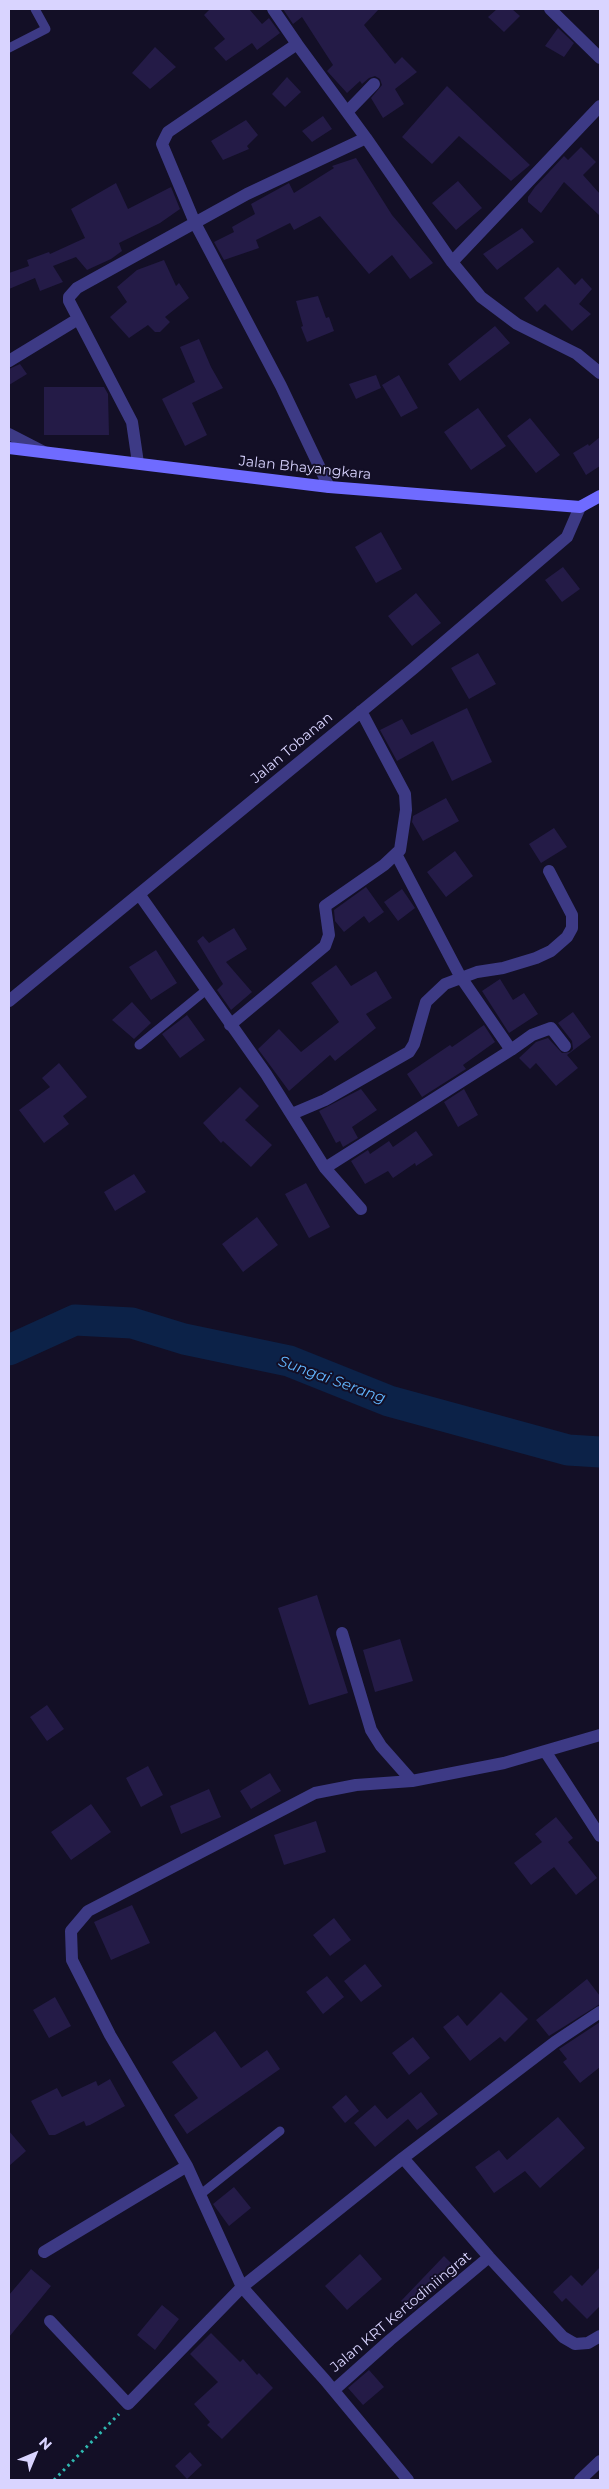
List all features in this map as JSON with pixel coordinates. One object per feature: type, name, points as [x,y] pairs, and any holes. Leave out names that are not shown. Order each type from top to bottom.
[{"type":"main road","points":[[9,448],[46,453]]},
{"type":"main road","name":"Jalan Bhayangkara","points":[[46,453],[329,487],[580,507]]},
{"type":"main road","points":[[580,507],[600,496]]},
{"type":"street","points":[[273,9],[452,262],[481,297],[517,324],[577,354],[600,374]]},
{"type":"street","points":[[550,9],[600,58]]},
{"type":"street","points":[[297,44],[168,132],[163,138],[163,150],[195,223],[281,386],[329,487]]},
{"type":"street","points":[[347,112],[374,84]]},
{"type":"street","points":[[452,262],[600,106]]},
{"type":"street","points":[[138,463],[132,422],[68,301],[77,288],[247,194],[366,138]]},
{"type":"street","points":[[9,361],[78,318]]},
{"type":"street","name":"Jalan Bhayangkara","points":[[9,434],[46,453]]},
{"type":"street","name":"Jalan Tobanan","points":[[9,1001],[567,537],[580,507]]},
{"type":"street","points":[[230,1025],[325,946],[329,935],[325,906],[384,866],[396,854],[402,841],[406,810],[404,794],[394,771],[361,710]]},
{"type":"street","points":[[396,854],[460,976],[511,1050]]},
{"type":"street","points":[[292,1114],[325,1100],[410,1052],[426,1002],[445,984],[460,976],[503,968],[536,958],[550,951],[567,937],[572,928],[572,915],[549,871]]},
{"type":"street","points":[[139,894],[292,1114],[325,1168],[362,1209]]},
{"type":"street","points":[[325,1168],[532,1035],[551,1028],[565,1046]]},
{"type":"street","points":[[342,1633],[371,1730],[381,1746],[412,1781]]},
{"type":"street","points":[[408,2480],[334,2390],[242,2287],[187,2166],[110,2036],[72,1960],[71,1931],[88,1911],[315,1793],[356,1785],[412,1781],[504,1762],[600,1735]]},
{"type":"street","points":[[545,1751],[600,1836]]},
{"type":"street","points":[[50,2321],[128,2404],[242,2287],[403,2158],[555,2042],[600,2012]]},
{"type":"street","points":[[403,2158],[489,2258],[563,2337],[575,2344],[588,2343],[600,2336]]},
{"type":"street","points":[[44,2252],[187,2166]]},
{"type":"street","name":"Jalan KRT Kertodiniingrat","points":[[334,2390],[489,2258]]},
{"type":"street","points":[[580,2480],[600,2461]]},
{"type":"lane","points":[[9,48],[46,29],[35,9]]},
{"type":"lane","points":[[139,1045],[205,991]]},
{"type":"lane","points":[[201,2194],[280,2131]]},
{"type":"path","points":[[54,2480],[128,2404]]},
{"type":"building","points":[[210,9],[249,9],[262,24],[269,18],[280,33],[257,50],[252,43],[226,61],[214,48],[225,39],[204,15]]},
{"type":"building","points":[[283,9],[379,9],[364,25],[395,64],[402,57],[417,72],[395,89],[404,104],[383,118],[371,98],[382,85],[380,79],[375,76],[362,84],[360,81],[347,93],[327,71],[333,65],[302,17],[293,24]]},
{"type":"building","points":[[497,9],[512,9],[520,16],[504,32],[488,17]]},
{"type":"building","points":[[558,28],[574,43],[564,57],[545,46]]},
{"type":"building","points":[[155,47],[176,67],[150,89],[132,73]]},
{"type":"building","points":[[287,77],[301,92],[285,107],[272,94]]},
{"type":"building","points":[[447,86],[530,165],[511,181],[459,136],[432,164],[402,137]]},
{"type":"building","points":[[323,116],[332,129],[312,142],[302,131]]},
{"type":"building","points":[[246,120],[258,135],[247,146],[249,149],[223,160],[211,141]]},
{"type":"building","points":[[581,147],[596,162],[583,175],[600,194],[600,216],[564,182],[541,213],[528,202],[528,197],[564,156],[568,160]]},
{"type":"building","points":[[356,158],[392,215],[433,263],[410,279],[392,255],[369,274],[320,216],[294,230],[290,223],[256,240],[259,248],[224,260],[214,242],[234,232],[232,227],[255,214],[251,204],[289,183],[294,193],[334,168],[332,166]]},
{"type":"building","points":[[458,181],[482,208],[456,230],[432,203]]},
{"type":"building","points":[[116,183],[128,209],[171,187],[180,209],[160,223],[119,243],[122,251],[111,259],[87,270],[76,257],[53,266],[63,282],[40,291],[35,278],[9,289],[9,273],[29,266],[27,260],[49,252],[50,254],[85,238],[71,209]]},
{"type":"building","points":[[522,228],[534,242],[497,270],[483,254]]},
{"type":"building","points":[[164,260],[176,286],[179,283],[189,298],[165,317],[170,322],[160,332],[155,332],[148,325],[129,338],[110,317],[127,302],[117,287],[137,270]]},
{"type":"building","points":[[558,267],[575,285],[582,278],[592,289],[579,304],[591,314],[572,331],[545,304],[537,312],[524,298]]},
{"type":"building","points":[[318,296],[326,318],[329,317],[334,331],[307,342],[301,327],[303,326],[296,301]]},
{"type":"building","points":[[495,326],[510,343],[460,381],[448,364]]},
{"type":"building","points":[[199,339],[211,367],[223,388],[192,403],[207,435],[185,446],[162,399],[195,382],[180,347]]},
{"type":"building","points":[[20,364],[27,374],[9,385],[9,369]]},
{"type":"building","points":[[376,375],[381,388],[356,399],[349,384]]},
{"type":"building","points":[[399,375],[418,408],[401,417],[382,385]]},
{"type":"building","points":[[44,387],[104,387],[108,394],[109,435],[44,435]]},
{"type":"building","points":[[478,408],[506,446],[471,470],[444,432]]},
{"type":"building","points":[[530,418],[560,455],[536,473],[507,436]]},
{"type":"building","points":[[600,437],[600,466],[586,475],[573,453],[588,444],[589,446]]},
{"type":"building","points":[[381,532],[402,569],[376,583],[355,547]]},
{"type":"building","points":[[563,567],[580,589],[562,602],[545,580]]},
{"type":"building","points":[[416,593],[441,623],[412,646],[388,616]]},
{"type":"building","points":[[478,653],[496,684],[469,699],[451,668]]},
{"type":"building","points":[[467,708],[492,762],[452,781],[433,741],[397,761],[380,730],[402,719],[411,735]]},
{"type":"building","points":[[446,798],[459,821],[423,841],[412,822],[413,816]]},
{"type":"building","points":[[554,828],[567,847],[541,863],[529,844]]},
{"type":"building","points":[[455,851],[473,876],[446,897],[427,872]]},
{"type":"building","points":[[366,887],[384,912],[369,923],[364,916],[344,932],[335,921],[334,910]]},
{"type":"building","points":[[402,889],[415,908],[398,921],[384,902]]},
{"type":"building","points":[[234,928],[247,949],[226,962],[252,992],[231,1010],[217,990],[223,984],[197,941],[203,936],[209,943]]},
{"type":"building","points":[[156,950],[177,983],[151,1000],[129,967]]},
{"type":"building","points":[[336,965],[351,986],[376,971],[392,998],[366,1014],[376,1028],[335,1061],[330,1055],[289,1091],[258,1049],[279,1029],[301,1052],[339,1022],[311,983]]},
{"type":"building","points":[[500,979],[513,1000],[524,993],[538,1014],[509,1033],[482,991]]},
{"type":"building","points":[[132,1002],[151,1023],[134,1039],[112,1020]]},
{"type":"building","points":[[573,1012],[591,1037],[567,1055],[578,1068],[556,1086],[536,1063],[530,1069],[519,1058],[536,1042],[548,1038],[562,1053],[570,1052],[573,1049],[572,1041],[558,1023]]},
{"type":"building","points":[[187,1015],[205,1040],[180,1058],[162,1034]]},
{"type":"building","points":[[484,1025],[495,1042],[463,1065],[466,1069],[422,1097],[407,1074]]},
{"type":"building","points":[[59,1063],[87,1097],[63,1116],[69,1124],[44,1143],[19,1110],[50,1087],[42,1078]]},
{"type":"building","points":[[240,1087],[259,1106],[245,1120],[272,1145],[251,1167],[223,1141],[221,1143],[203,1123]]},
{"type":"building","points":[[361,1089],[377,1110],[352,1127],[358,1138],[343,1147],[340,1141],[336,1143],[319,1111]]},
{"type":"building","points":[[464,1089],[478,1115],[458,1127],[444,1102]]},
{"type":"building","points":[[416,1131],[433,1155],[416,1166],[415,1163],[393,1178],[388,1171],[365,1184],[351,1161],[368,1150],[370,1154],[389,1141],[393,1147]]},
{"type":"building","points":[[134,1174],[146,1192],[115,1211],[104,1192]]},
{"type":"building","points":[[306,1183],[330,1227],[309,1238],[285,1194]]},
{"type":"building","points":[[257,1217],[278,1245],[243,1272],[222,1244]]},
{"type":"building","points":[[317,1595],[348,1693],[309,1705],[278,1608]]},
{"type":"building","points":[[400,1639],[413,1681],[375,1692],[363,1650]]},
{"type":"building","points":[[47,1705],[64,1729],[47,1741],[30,1717]]},
{"type":"building","points":[[148,1766],[163,1795],[141,1807],[126,1778]]},
{"type":"building","points":[[270,1773],[281,1791],[251,1809],[240,1791]]},
{"type":"building","points":[[209,1789],[221,1817],[181,1834],[170,1806]]},
{"type":"building","points":[[91,1804],[111,1832],[71,1860],[51,1832]]},
{"type":"building","points":[[556,1817],[573,1838],[568,1842],[597,1878],[576,1895],[554,1867],[531,1885],[514,1863],[542,1842],[535,1834]]},
{"type":"building","points":[[316,1821],[326,1852],[284,1865],[274,1835]]},
{"type":"building","points":[[132,1905],[150,1943],[111,1960],[94,1922]]},
{"type":"building","points":[[334,1918],[351,1940],[330,1956],[313,1935]]},
{"type":"building","points":[[365,1964],[382,1986],[361,2002],[344,1981]]},
{"type":"building","points":[[327,1976],[344,1997],[323,2014],[306,1992]]},
{"type":"building","points":[[587,1979],[600,1996],[600,2004],[549,2036],[536,2020]]},
{"type":"building","points":[[501,1992],[528,2019],[505,2042],[500,2037],[470,2061],[443,2027],[458,2015],[467,2026]]},
{"type":"building","points":[[55,1997],[71,2026],[49,2038],[33,2010]]},
{"type":"building","points":[[600,2022],[600,2067],[580,2083],[563,2062],[567,2059],[559,2049]]},
{"type":"building","points":[[215,2031],[241,2068],[267,2050],[280,2069],[187,2134],[174,2115],[198,2098],[172,2062]]},
{"type":"building","points":[[413,2037],[430,2058],[409,2075],[392,2053]]},
{"type":"building","points":[[110,2079],[125,2106],[90,2125],[86,2126],[84,2121],[55,2135],[49,2135],[31,2101],[57,2088],[62,2097],[96,2081],[98,2086]]},
{"type":"building","points":[[421,2092],[438,2114],[417,2130],[408,2119],[375,2147],[354,2123],[375,2105],[387,2119]]},
{"type":"building","points":[[346,2095],[359,2111],[345,2123],[332,2107]]},
{"type":"building","points":[[558,2117],[585,2148],[540,2188],[525,2171],[494,2193],[475,2167],[499,2150],[507,2160]]},
{"type":"building","points":[[9,2131],[26,2151],[9,2166]]},
{"type":"building","points":[[234,2187],[251,2208],[229,2226],[213,2204]]},
{"type":"building","points":[[360,2254],[382,2279],[347,2310],[325,2286]]},
{"type":"building","points":[[444,2256],[458,2270],[412,2311],[401,2301]]},
{"type":"building","points":[[600,2267],[600,2306],[587,2319],[566,2298],[562,2302],[553,2292],[571,2275],[582,2286]]},
{"type":"building","points":[[31,2269],[51,2286],[9,2337],[9,2295]]},
{"type":"building","points":[[162,2305],[179,2319],[155,2350],[137,2335]]},
{"type":"building","points":[[211,2333],[240,2362],[243,2359],[257,2375],[259,2373],[273,2388],[222,2439],[207,2425],[210,2422],[194,2404],[218,2382],[190,2354]]},
{"type":"building","points":[[369,2370],[384,2387],[363,2405],[348,2388]]},
{"type":"building","points":[[190,2452],[202,2465],[187,2479],[175,2466]]},
{"type":"waterway","name":"Sungai Serang","points":[[9,1350],[75,1320],[132,1323],[184,1339],[289,1361],[389,1401],[568,1450],[600,1452]]}]
